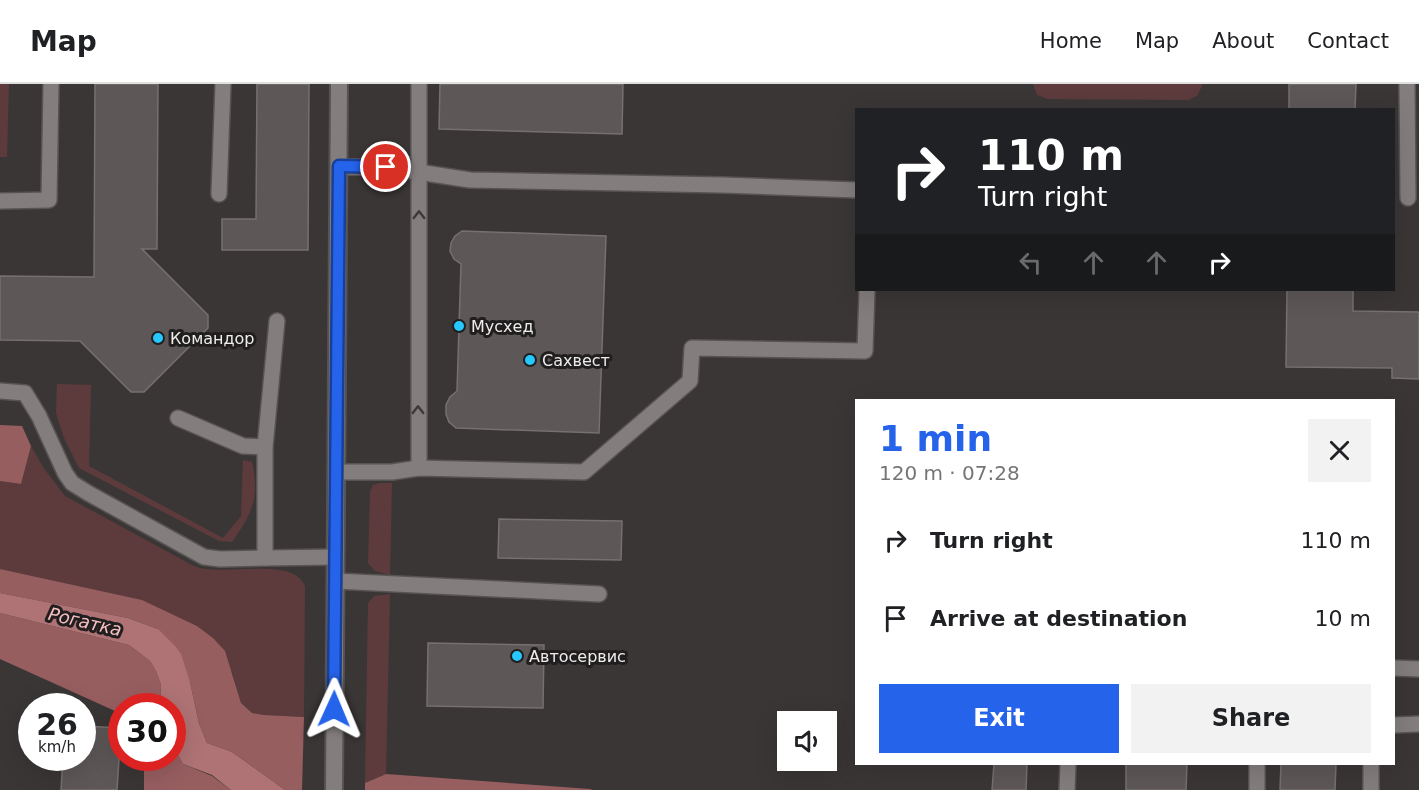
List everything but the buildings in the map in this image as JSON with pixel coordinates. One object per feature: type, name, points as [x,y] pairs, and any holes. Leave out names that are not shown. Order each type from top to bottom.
[{"type":"street","points":[[334,786],[339,84]]},
{"type":"lane","points":[[0,201],[49,201],[51,84]]},
{"type":"lane","points":[[219,194],[223,84]]},
{"type":"lane","points":[[418,84],[418,468]]},
{"type":"lane","points":[[1407,84],[1408,198]]},
{"type":"lane","points":[[339,166],[386,167],[470,180],[855,190]]},
{"type":"lane","points":[[337,472],[392,472],[418,468],[584,472],[690,381],[692,348],[865,351],[867,291]]},
{"type":"lane","points":[[265,558],[265,447],[277,321]]},
{"type":"lane","points":[[0,391],[25,393],[72,483],[204,557],[220,560],[336,557]]},
{"type":"lane","points":[[178,418],[243,446],[265,447]]},
{"type":"lane","points":[[335,582],[599,594]]},
{"type":"lane","points":[[1395,668],[1419,669]]},
{"type":"lane","points":[[1395,725],[1419,724]]},
{"type":"lane","points":[[1067,790],[1068,765]]},
{"type":"lane","points":[[1257,765],[1257,790]]},
{"type":"lane","points":[[1371,765],[1371,790]]},
{"type":"shaded area","points":[[0,84],[9,84],[7,157],[0,157]]},
{"type":"shaded area","points":[[1033,84],[1202,84],[1202,86],[1197,96],[1188,100],[1048,99],[1037,95]]},
{"type":"shaded area","points":[[57,384],[91,385],[89,466],[223,538],[241,516],[243,460],[252,462],[255,485],[252,505],[245,523],[232,542],[219,541],[79,468],[64,438],[56,413]]},
{"type":"shaded area","points":[[0,425],[22,426],[31,446],[21,484],[0,481]]},
{"type":"shaded area","points":[[31,446],[43,467],[65,496],[192,565],[204,569],[220,570],[271,569],[286,571],[298,576],[305,586],[304,717],[252,713],[241,703],[232,672],[213,638],[197,626],[141,600],[0,569],[0,481],[21,484]]},
{"type":"shaded area","points":[[392,483],[390,575],[375,571],[368,563],[370,492],[373,485]]},
{"type":"shaded area","points":[[0,569],[142,600],[197,626],[225,651],[241,703],[252,713],[304,717],[302,790],[285,790],[232,752],[207,743],[199,724],[190,682],[158,629],[128,618],[0,593]]},
{"type":"shaded area","points":[[390,594],[386,774],[365,783],[368,603],[374,596]]},
{"type":"shaded area","points":[[0,613],[129,645],[150,661],[161,685],[161,693],[108,693],[108,708],[96,702],[96,693],[75,693],[0,659]]},
{"type":"shaded area","points":[[186,765],[212,776],[231,790],[144,790],[144,771],[186,771]]},
{"type":"shaded area","points":[[386,774],[593,790],[365,790],[365,783]]},
{"type":"water","name":"Рогатка","points":[[0,593],[128,618],[158,629],[181,654],[199,724],[207,743],[232,752],[285,790],[231,790],[212,775],[186,765],[186,693],[161,693],[161,685],[150,661],[129,645],[0,613]]},
{"type":"place","name":"Мусхед","points":[[459,326]]},
{"type":"place","name":"Командор","points":[[158,338]]},
{"type":"place","name":"Сахвест","points":[[530,360]]},
{"type":"place","name":"Автосервис","points":[[517,656]]},
{"type":"route","points":[[334,709],[339,166],[386,167]]}]
